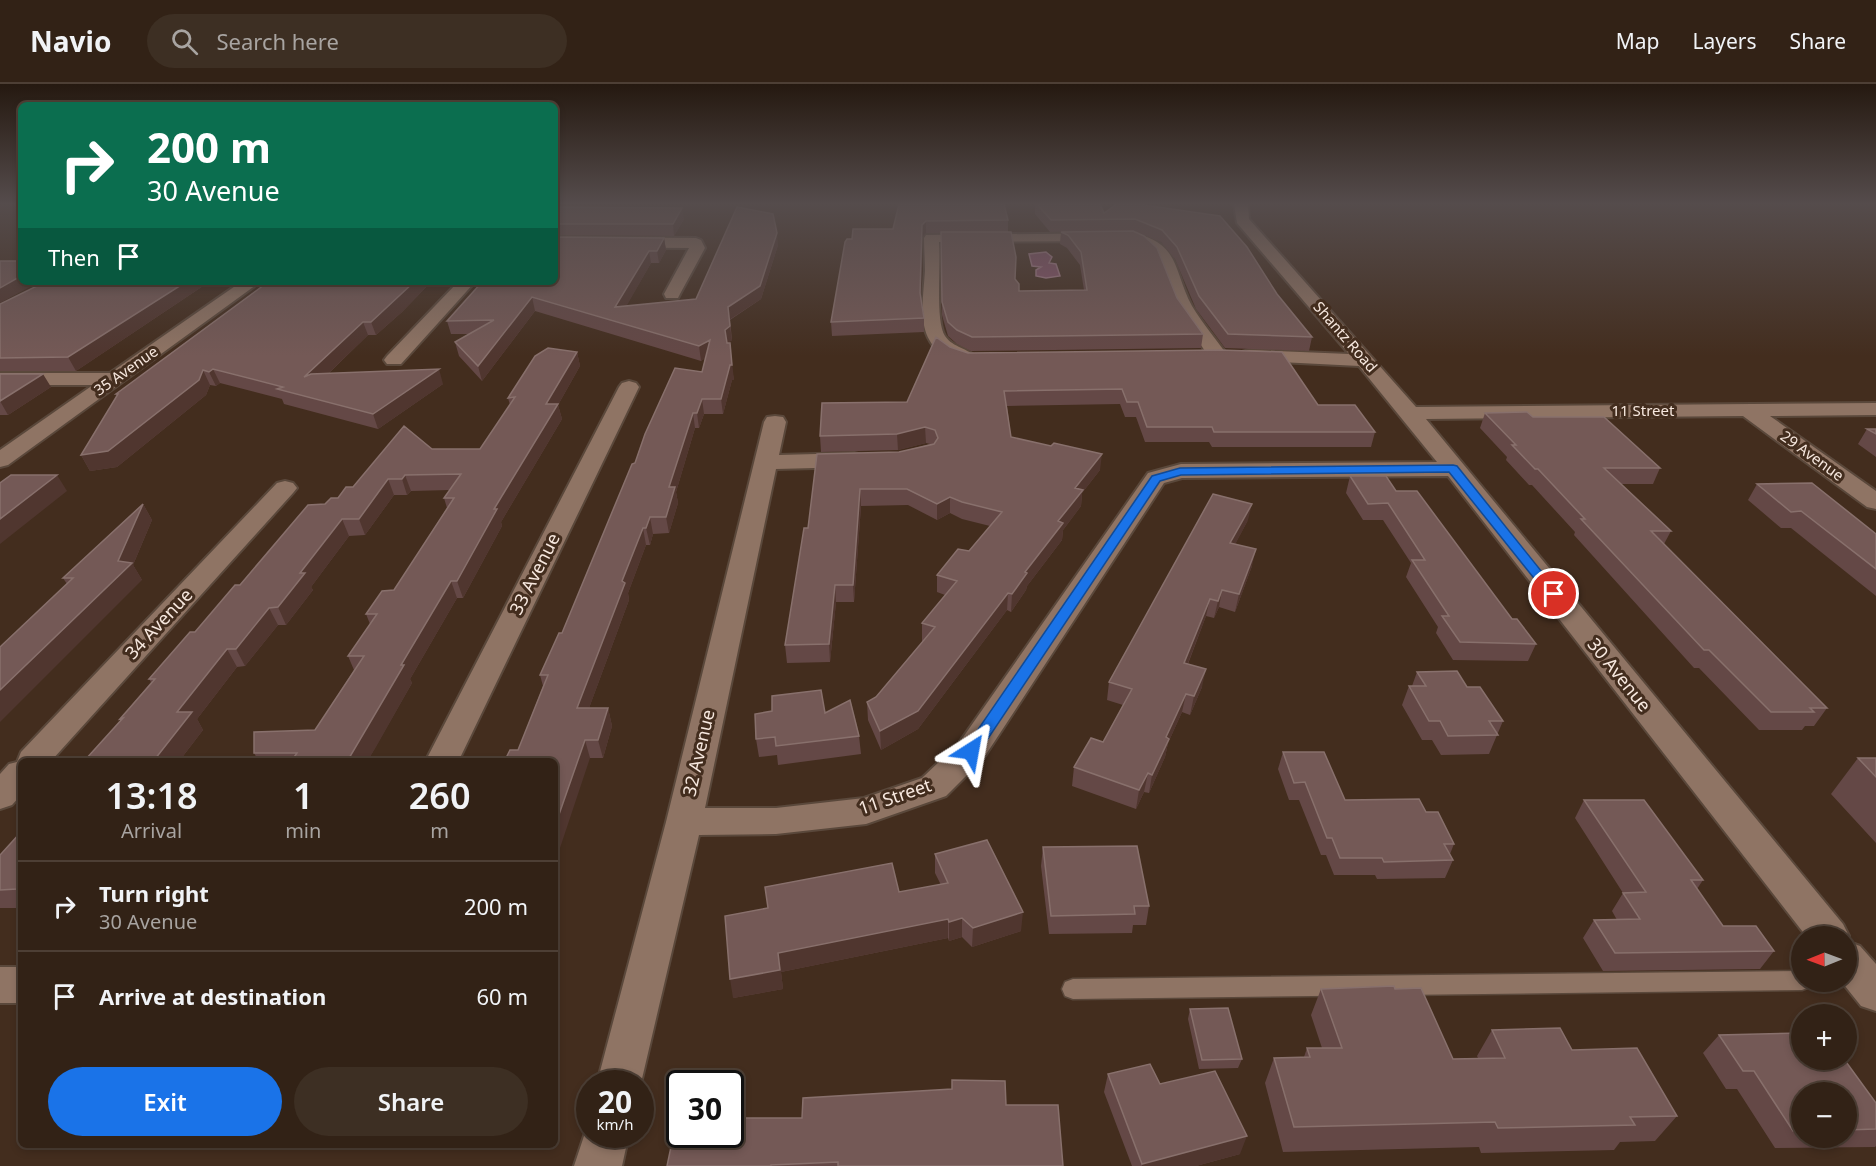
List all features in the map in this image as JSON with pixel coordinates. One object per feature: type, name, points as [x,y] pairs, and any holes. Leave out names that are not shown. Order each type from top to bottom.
[{"type":"street","points":[[672,294],[693,254]]},
{"type":"street","points":[[932,254],[931,323],[933,333],[947,350],[968,359],[981,360]]},
{"type":"street","points":[[1162,254],[1172,266],[1177,294],[1218,356]]},
{"type":"street","name":"Shantz Road","points":[[1272,254],[1410,413]]},
{"type":"street","name":"35 Avenue","points":[[0,460],[248,285]]},
{"type":"street","points":[[394,360],[464,285]]},
{"type":"street","points":[[1197,356],[1366,361]]},
{"type":"street","points":[[0,380],[115,379]]},
{"type":"street","name":"33 Avenue","points":[[443,758],[629,387]]},
{"type":"street","name":"11 Street","points":[[1410,413],[1876,409]]},
{"type":"street","name":"29 Avenue","points":[[1748,410],[1876,502]]},
{"type":"street","name":"30 Avenue","points":[[1410,413],[1821,926]]},
{"type":"street","name":"32 Avenue","points":[[622,1070],[684,822],[774,422]]},
{"type":"street","points":[[766,462],[877,460]]},
{"type":"street","name":"11 Street","points":[[684,822],[776,821],[866,811],[934,787],[971,751],[1156,478],[1180,471],[1453,469]]},
{"type":"street","name":"34 Avenue","points":[[35,758],[285,488]]},
{"type":"street","points":[[0,796],[18,776]]},
{"type":"street","points":[[0,985],[18,985]]},
{"type":"street","points":[[598,1166],[602,1148]]},
{"type":"lane","points":[[1072,989],[1791,980]]},
{"type":"shaded area","points":[[1029,254],[1049,254],[1052,257],[1049,263],[1056,264],[1060,276],[1046,278],[1036,276],[1036,270],[1041,267],[1032,266]]},
{"type":"building","points":[[558,254],[647,254],[615,307],[696,299],[716,254],[770,254],[760,286],[728,307],[730,326],[725,330],[727,343],[730,343],[732,365],[730,365],[721,399],[702,399],[697,413],[693,413],[669,487],[675,487],[666,517],[650,517],[646,528],[643,528],[622,581],[625,583],[577,708],[608,708],[598,740],[585,740],[558,817],[558,758],[506,758],[510,750],[518,750],[548,675],[540,675],[559,633],[562,633],[632,464],[635,463],[645,434],[675,368],[702,372],[710,340],[699,346],[532,297],[478,366],[455,342],[494,320],[447,321],[479,285],[558,285]]},
{"type":"building","points":[[843,254],[921,254],[920,293],[924,318],[831,322]]},
{"type":"building","points":[[941,254],[1015,254],[1015,279],[1019,284],[1019,291],[1087,290],[1081,254],[1160,254],[1177,298],[1203,334],[972,337],[957,330],[948,322],[942,302]]},
{"type":"building","points":[[1180,254],[1252,254],[1277,294],[1312,337],[1228,334],[1199,296]]},
{"type":"building","points":[[0,261],[18,261],[18,278],[0,288]]},
{"type":"building","points":[[39,285],[181,285],[68,357],[0,358],[0,304]]},
{"type":"building","points":[[264,285],[411,285],[371,322],[363,322],[304,377],[311,374],[439,369],[373,414],[277,389],[283,387],[213,369],[209,372],[203,370],[199,380],[108,451],[81,455],[118,394],[116,394]]},
{"type":"building","points":[[936,337],[950,347],[968,353],[1220,350],[1282,352],[1318,405],[1355,405],[1375,432],[1214,432],[1212,427],[1147,427],[1138,402],[1127,402],[1122,389],[1004,391],[1011,437],[1051,446],[1054,443],[1102,454],[1075,488],[1083,490],[1058,521],[1063,523],[1025,572],[1027,573],[1012,594],[1008,593],[918,711],[880,731],[867,702],[876,697],[935,627],[922,623],[957,581],[937,575],[958,549],[969,551],[1002,512],[950,497],[937,504],[907,489],[860,489],[853,585],[835,585],[829,644],[785,645],[804,528],[808,528],[817,454],[899,452],[934,444],[938,438],[935,430],[925,427],[897,434],[820,436],[822,403],[907,402]]},
{"type":"building","points":[[548,348],[577,352],[546,404],[558,404],[494,509],[497,509],[457,581],[451,581],[349,758],[293,758],[297,753],[254,753],[254,732],[315,730],[364,656],[348,656],[377,614],[366,614],[382,591],[394,590],[454,498],[444,498],[461,474],[405,475],[402,479],[388,479],[359,519],[342,519],[300,573],[305,573],[278,607],[269,608],[236,649],[227,649],[177,712],[192,712],[156,758],[87,758],[155,679],[149,679],[190,632],[195,632],[235,585],[240,585],[308,505],[325,504],[331,498],[338,498],[346,487],[353,487],[404,426],[432,449],[480,449],[515,397],[508,398],[535,356]]},
{"type":"building","points":[[0,374],[43,374],[0,401]]},
{"type":"building","points":[[1527,412],[1533,417],[1604,417],[1660,468],[1604,468],[1671,531],[1651,531],[1827,708],[1810,708],[1814,712],[1771,712],[1709,650],[1704,650],[1581,519],[1585,519],[1512,445],[1516,445],[1485,413]]},
{"type":"building","points":[[11,475],[57,475],[0,519],[0,483]]},
{"type":"building","points":[[1350,476],[1386,476],[1396,491],[1417,491],[1512,619],[1517,619],[1536,644],[1460,642],[1442,616],[1449,616],[1412,560],[1425,560],[1388,503],[1368,504]]},
{"type":"building","points":[[1812,483],[1876,534],[1876,569],[1801,511],[1791,512],[1757,484]]},
{"type":"building","points":[[1213,494],[1252,504],[1230,543],[1256,549],[1239,594],[1222,590],[1218,601],[1210,599],[1184,663],[1206,669],[1194,696],[1186,694],[1152,775],[1148,773],[1139,790],[1074,767],[1091,738],[1103,742],[1132,689],[1109,682]]},
{"type":"building","points":[[143,504],[118,561],[132,563],[0,690],[0,647],[73,578],[63,578]]},
{"type":"building","points":[[1457,671],[1467,687],[1480,687],[1503,721],[1489,721],[1498,735],[1448,736],[1440,721],[1429,721],[1409,686],[1426,686],[1417,672]]},
{"type":"building","points":[[821,690],[825,713],[850,700],[859,736],[776,746],[775,737],[756,739],[755,714],[772,711],[772,696]]},
{"type":"building","points":[[1283,752],[1324,752],[1345,800],[1419,799],[1426,812],[1438,812],[1454,844],[1444,844],[1453,860],[1384,862],[1382,858],[1340,858],[1332,838],[1327,838],[1305,782],[1294,783]]},
{"type":"building","points":[[1858,758],[1876,758],[1876,777]]},
{"type":"building","points":[[1584,800],[1644,800],[1703,880],[1691,880],[1723,926],[1756,926],[1774,951],[1615,953],[1594,920],[1640,919],[1623,893],[1646,892]]},
{"type":"building","points":[[18,835],[17,889],[0,890],[0,855]]},
{"type":"building","points":[[987,840],[1023,912],[973,928],[962,918],[949,922],[948,919],[778,953],[780,970],[730,979],[725,916],[768,908],[765,887],[892,863],[899,892],[948,883],[935,854]]},
{"type":"building","points":[[1137,846],[1149,906],[1134,906],[1135,914],[1051,916],[1043,847]]},
{"type":"building","points":[[1394,986],[1395,989],[1421,988],[1453,1059],[1505,1058],[1492,1030],[1560,1028],[1572,1050],[1637,1048],[1677,1116],[1630,1117],[1635,1125],[1498,1128],[1495,1122],[1294,1127],[1274,1058],[1310,1057],[1307,1048],[1342,1048],[1321,989]]},
{"type":"building","points":[[1228,1008],[1242,1059],[1202,1060],[1190,1009]]},
{"type":"building","points":[[1791,1033],[1791,1070],[1852,1070],[1876,1103],[1876,1129],[1857,1130],[1857,1082],[1791,1082],[1791,1128],[1754,1071],[1743,1071],[1719,1035]]},
{"type":"building","points":[[1150,1064],[1160,1084],[1215,1071],[1247,1136],[1142,1164],[1108,1074]]},
{"type":"building","points":[[952,1080],[1005,1081],[1006,1105],[1058,1105],[1063,1166],[838,1166],[838,1162],[771,1166],[667,1166],[671,1148],[744,1148],[744,1118],[802,1118],[803,1098],[952,1089]]},
{"type":"route","points":[[971,751],[1156,478],[1180,471],[1453,469],[1554,594]]}]
